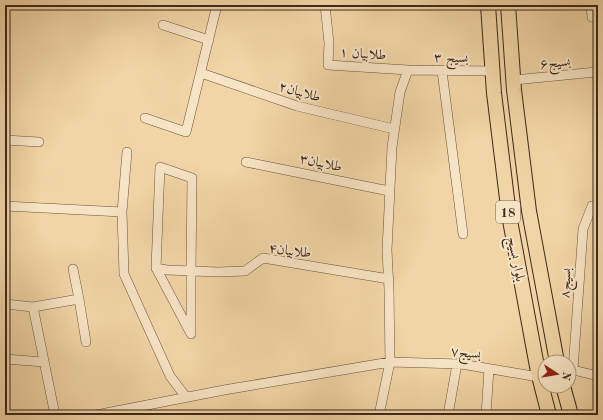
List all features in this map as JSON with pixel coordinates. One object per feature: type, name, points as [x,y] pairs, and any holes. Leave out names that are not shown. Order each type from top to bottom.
[{"type":"main road","name":"بلوار بسیج","points":[[488,5],[494,93],[509,215],[537,366]]},
{"type":"main road","name":"بلوار بسیج","points":[[508,5],[514,80],[529,211],[556,354]]},
{"type":"main road","name":"بلوار بسیج","points":[[543,394],[549,415]]},
{"type":"main road","points":[[565,394],[571,415]]},
{"type":"street","name":"طلابیان ۱","points":[[325,5],[329,43],[328,65],[408,70]]},
{"type":"street","points":[[592,5],[592,17]]},
{"type":"street","points":[[145,118],[186,132],[216,10]]},
{"type":"street","points":[[163,25],[209,40]]},
{"type":"street","name":"بسیج ۳","points":[[408,70],[492,72]]},
{"type":"street","points":[[379,415],[390,362],[389,279],[387,250],[392,147],[400,92],[408,70]]},
{"type":"street","points":[[442,71],[463,234]]},
{"type":"street","name":"طلابیان۲","points":[[200,73],[297,106],[394,129]]},
{"type":"street","name":"بسیج۶","points":[[514,80],[598,73]]},
{"type":"street","points":[[5,140],[38,142]]},
{"type":"street","points":[[128,152],[122,212],[124,274],[170,376],[186,397]]},
{"type":"street","name":"طلابیان۳","points":[[246,162],[389,191]]},
{"type":"street","points":[[160,167],[192,178],[191,334],[156,268],[160,167]]},
{"type":"street","points":[[5,206],[122,212]]},
{"type":"street","name":"بسیج۸","points":[[572,354],[583,229],[592,206],[598,206]]},
{"type":"street","name":"طلابیان۴","points":[[156,268],[167,270],[218,272],[246,271],[263,258],[389,279]]},
{"type":"street","points":[[73,269],[86,342]]},
{"type":"street","points":[[5,304],[33,307],[79,298]]},
{"type":"street","points":[[33,307],[54,415]]},
{"type":"street","points":[[5,359],[44,362]]},
{"type":"street","name":"بسیج۷","points":[[96,415],[186,397],[390,362],[457,364],[537,377]]},
{"type":"street","points":[[448,415],[457,364]]},
{"type":"street","points":[[486,415],[489,369]]},
{"type":"street","points":[[577,371],[598,376]]}]
